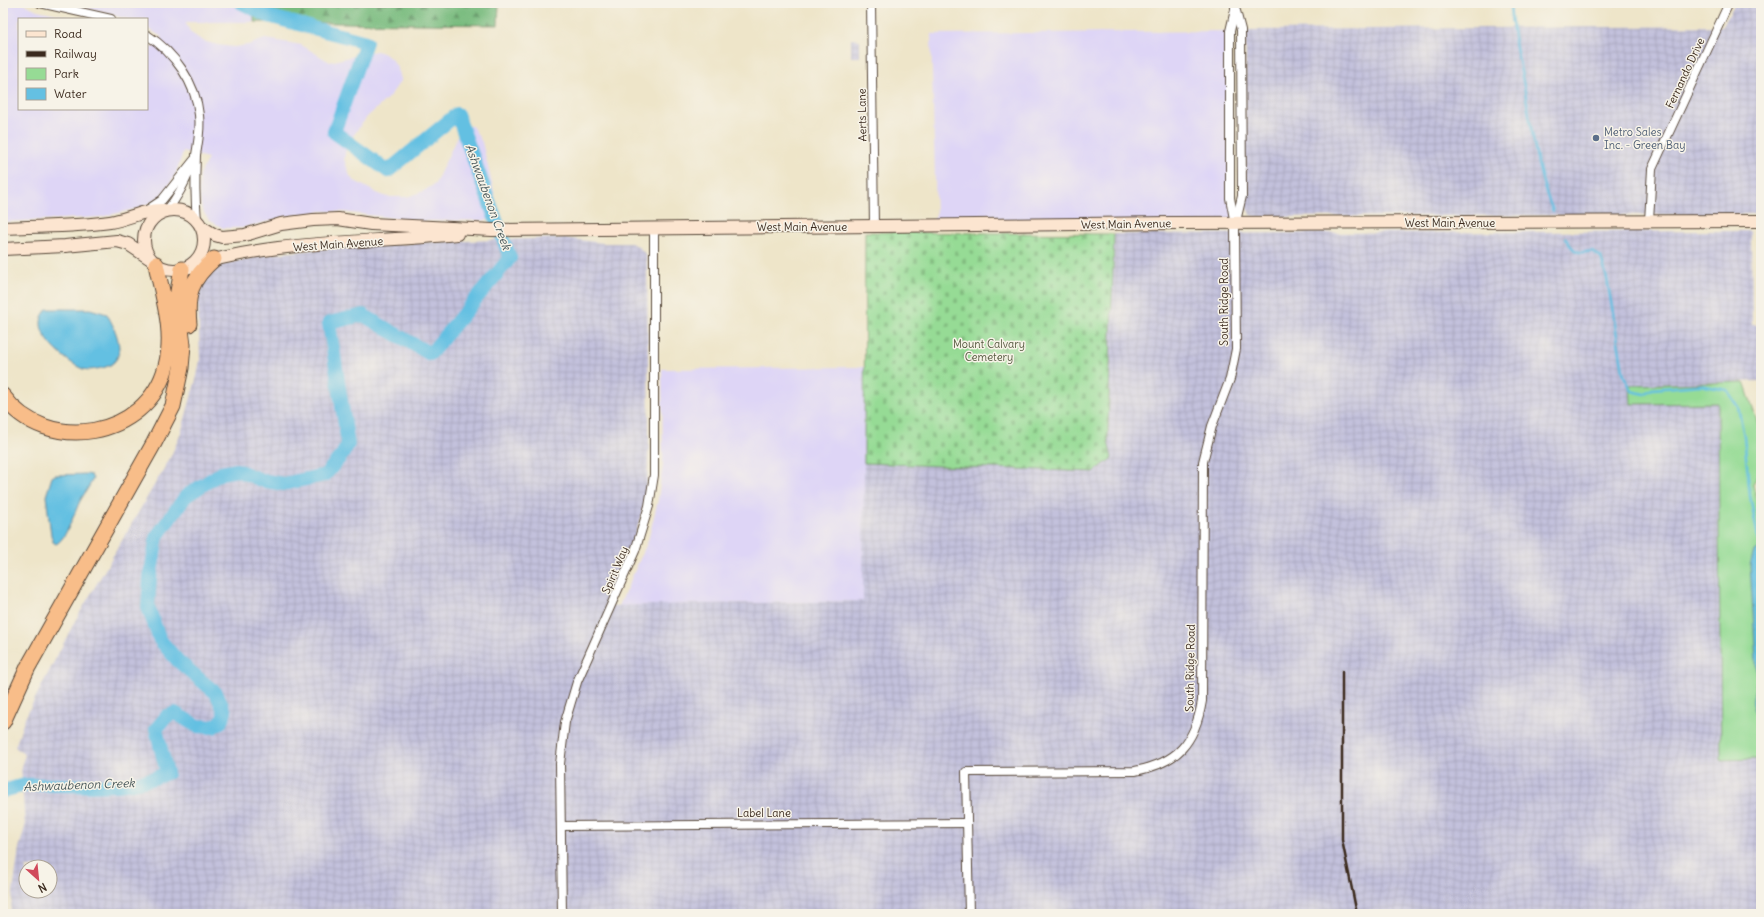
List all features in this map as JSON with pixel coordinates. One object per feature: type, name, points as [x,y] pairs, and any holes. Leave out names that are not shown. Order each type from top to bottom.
[{"type":"highway","points":[[181,368],[189,346],[188,311],[190,291],[201,270],[214,259]]},
{"type":"highway","points":[[3,396],[19,413],[34,422],[63,432],[82,433],[100,430],[120,423],[137,411],[150,397],[160,381],[166,368],[170,348],[168,321],[153,261]]},
{"type":"highway","points":[[3,722],[28,667],[164,425],[173,406],[181,368],[183,344],[176,297],[184,268]]},
{"type":"main road","points":[[3,228],[92,224],[111,222],[153,209],[184,210],[200,224],[204,237],[204,246],[194,263],[184,268],[173,270],[164,268],[127,244],[117,241],[65,246],[3,249]]},
{"type":"main road","points":[[153,261],[145,250],[145,231],[149,222],[156,215],[166,210]]},
{"type":"main road","name":"West Main Avenue","points":[[200,224],[215,236],[222,237],[245,235],[281,224],[338,219],[371,224],[492,230]]},
{"type":"main road","name":"West Main Avenue","points":[[184,268],[214,259],[256,250],[303,245],[418,238],[492,230],[521,229],[1761,221]]},
{"type":"street","points":[[40,3],[107,18]]},
{"type":"street","name":"Aerts Lane","points":[[871,3],[874,226]]},
{"type":"street","name":"Fernando Drive","points":[[1648,221],[1652,169],[1729,3]]},
{"type":"street","name":"South Ridge Road","points":[[969,914],[966,772],[1135,771],[1153,767],[1174,756],[1190,739],[1199,721],[1202,701],[1202,462],[1212,426],[1230,380],[1236,350],[1235,224],[1230,198],[1230,31],[1235,6]]},
{"type":"street","name":"South Ridge Road","points":[[1235,6],[1241,30],[1242,196],[1235,224]]},
{"type":"street","points":[[148,36],[164,49],[175,61],[186,77],[193,92],[200,117],[195,158],[195,197],[200,224]]},
{"type":"street","points":[[166,210],[176,199],[184,186],[195,158]]},
{"type":"street","points":[[142,213],[162,200],[195,158]]},
{"type":"street","name":"Spirit Way","points":[[562,914],[560,764],[565,722],[570,702],[578,682],[635,551],[649,506],[654,475],[654,228]]},
{"type":"street","name":"Label Lane","points":[[561,826],[967,823]]},
{"type":"shaded area","points":[[3,3],[23,3],[37,10],[74,18],[18,18],[18,110],[148,110],[148,45],[153,48],[162,37],[148,29],[148,18],[124,18],[66,3],[254,3],[254,22],[185,22],[191,33],[203,41],[218,45],[234,47],[248,45],[265,39],[272,40],[301,45],[330,62],[370,52],[377,51],[385,54],[397,67],[401,79],[390,96],[367,117],[347,144],[344,159],[350,176],[353,180],[387,197],[407,197],[424,191],[435,184],[459,133],[466,126],[472,126],[482,142],[495,196],[498,220],[419,221],[322,211],[289,216],[242,228],[223,228],[209,220],[202,210],[199,193],[200,175],[208,158],[183,152],[175,176],[165,191],[156,200],[139,208],[101,217],[3,222]]},
{"type":"shaded area","points":[[1735,3],[1761,3],[1761,214],[1257,217],[1251,215],[1246,207],[1246,30],[1723,26]]},
{"type":"shaded area","points":[[1230,31],[1230,117],[1235,224],[928,226],[936,216],[931,34]]},
{"type":"shaded area","points":[[851,39],[860,40],[860,57],[851,57]]},
{"type":"shaded area","points":[[1751,231],[1752,325],[1761,325],[1761,381],[1630,386],[1632,404],[1718,403],[1721,760],[1761,759],[1761,914],[10,914],[19,848],[25,827],[21,766],[25,755],[15,747],[25,718],[75,621],[170,458],[181,433],[200,360],[198,297],[210,267],[265,255],[320,249],[433,242],[564,238],[603,243],[631,243],[638,246],[646,255],[647,265],[649,435],[647,486],[644,505],[634,539],[606,606],[863,601],[864,463],[1104,464],[1108,442],[1114,234]]},
{"type":"shaded area","points":[[864,367],[864,601],[619,606],[648,541],[658,500],[663,464],[662,369]]},
{"type":"green space","points":[[254,3],[499,3],[498,25],[254,22]]},
{"type":"green space","name":"Mount Calvary Cemetery","points":[[865,232],[1114,234],[1108,428],[1108,442],[1112,458],[1094,472],[864,463]]},
{"type":"green space","points":[[1744,382],[1761,433],[1761,468],[1753,485],[1761,514],[1761,759],[1721,760],[1718,403],[1631,404],[1630,385]]},
{"type":"water","points":[[47,309],[90,309],[107,314],[114,328],[119,345],[119,352],[116,359],[111,365],[90,370],[85,370],[70,362],[56,350],[45,336],[41,323]]},
{"type":"water","points":[[55,475],[91,475],[93,479],[80,501],[67,531],[56,544],[53,542],[51,535],[46,496],[52,477]]},
{"type":"water","points":[[1761,547],[1761,720],[1759,720],[1753,708],[1757,677],[1750,565],[1754,551]]},
{"type":"waterway","name":"Ashwaubenon Creek","points":[[3,791],[27,785],[98,786],[133,783],[151,779],[167,773],[156,729],[167,716],[175,713],[197,726],[213,727],[222,721],[225,712],[216,693],[178,661],[160,640],[148,607],[150,578],[157,536],[186,496],[221,473],[237,470],[261,480],[283,484],[325,475],[342,455],[348,444],[329,323],[363,315],[430,354],[510,258],[457,114],[388,171],[334,132],[366,42],[268,16],[242,3]]},
{"type":"waterway","points":[[1510,3],[1513,33],[1538,163],[1542,180],[1553,211]]},
{"type":"waterway","points":[[1565,238],[1576,251],[1592,251],[1601,257],[1607,279],[1624,376],[1632,391],[1644,394],[1652,389],[1700,385],[1727,390],[1738,407],[1744,436],[1750,496],[1761,553]]},
{"type":"railway","points":[[1342,671],[1342,840],[1357,914]]},
{"type":"place","name":"Metro Sales Inc. - Green Bay","points":[[1596,138]]}]
